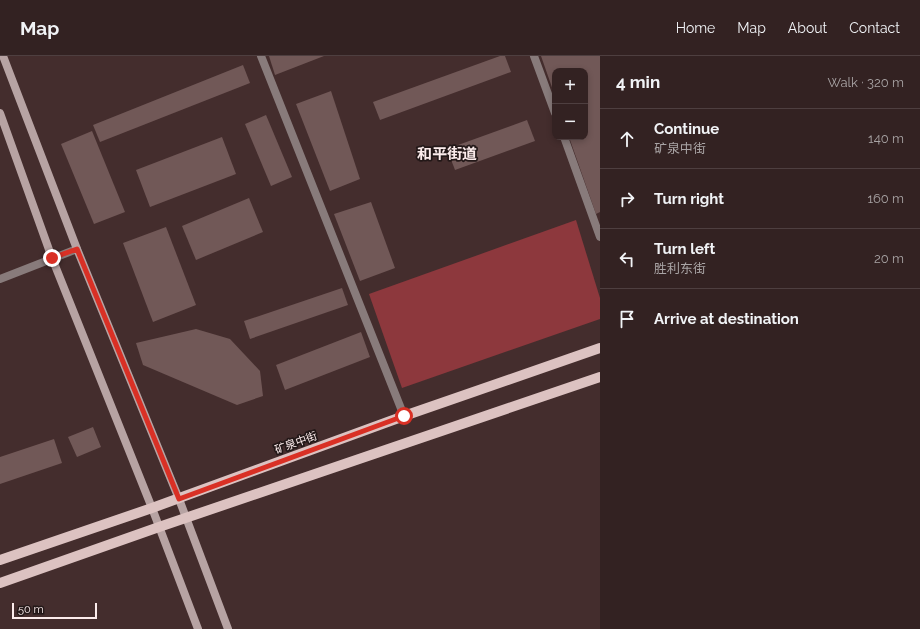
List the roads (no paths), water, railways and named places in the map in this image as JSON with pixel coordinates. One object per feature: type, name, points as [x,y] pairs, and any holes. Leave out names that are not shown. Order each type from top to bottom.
[{"type":"main road","points":[[3,56],[77,249],[179,499],[228,629]]},
{"type":"main road","points":[[0,113],[52,258],[152,508],[198,629]]},
{"type":"main road","name":"矿泉中街","points":[[0,560],[179,499],[404,416],[600,348]]},
{"type":"main road","points":[[0,583],[159,527],[600,377]]},
{"type":"street","points":[[261,56],[404,416]]},
{"type":"street","points":[[534,56],[552,105]]},
{"type":"street","points":[[565,140],[600,238]]},
{"type":"street","points":[[0,279],[77,249]]},
{"type":"district","name":"和平街道","points":[[447,154]]}]
